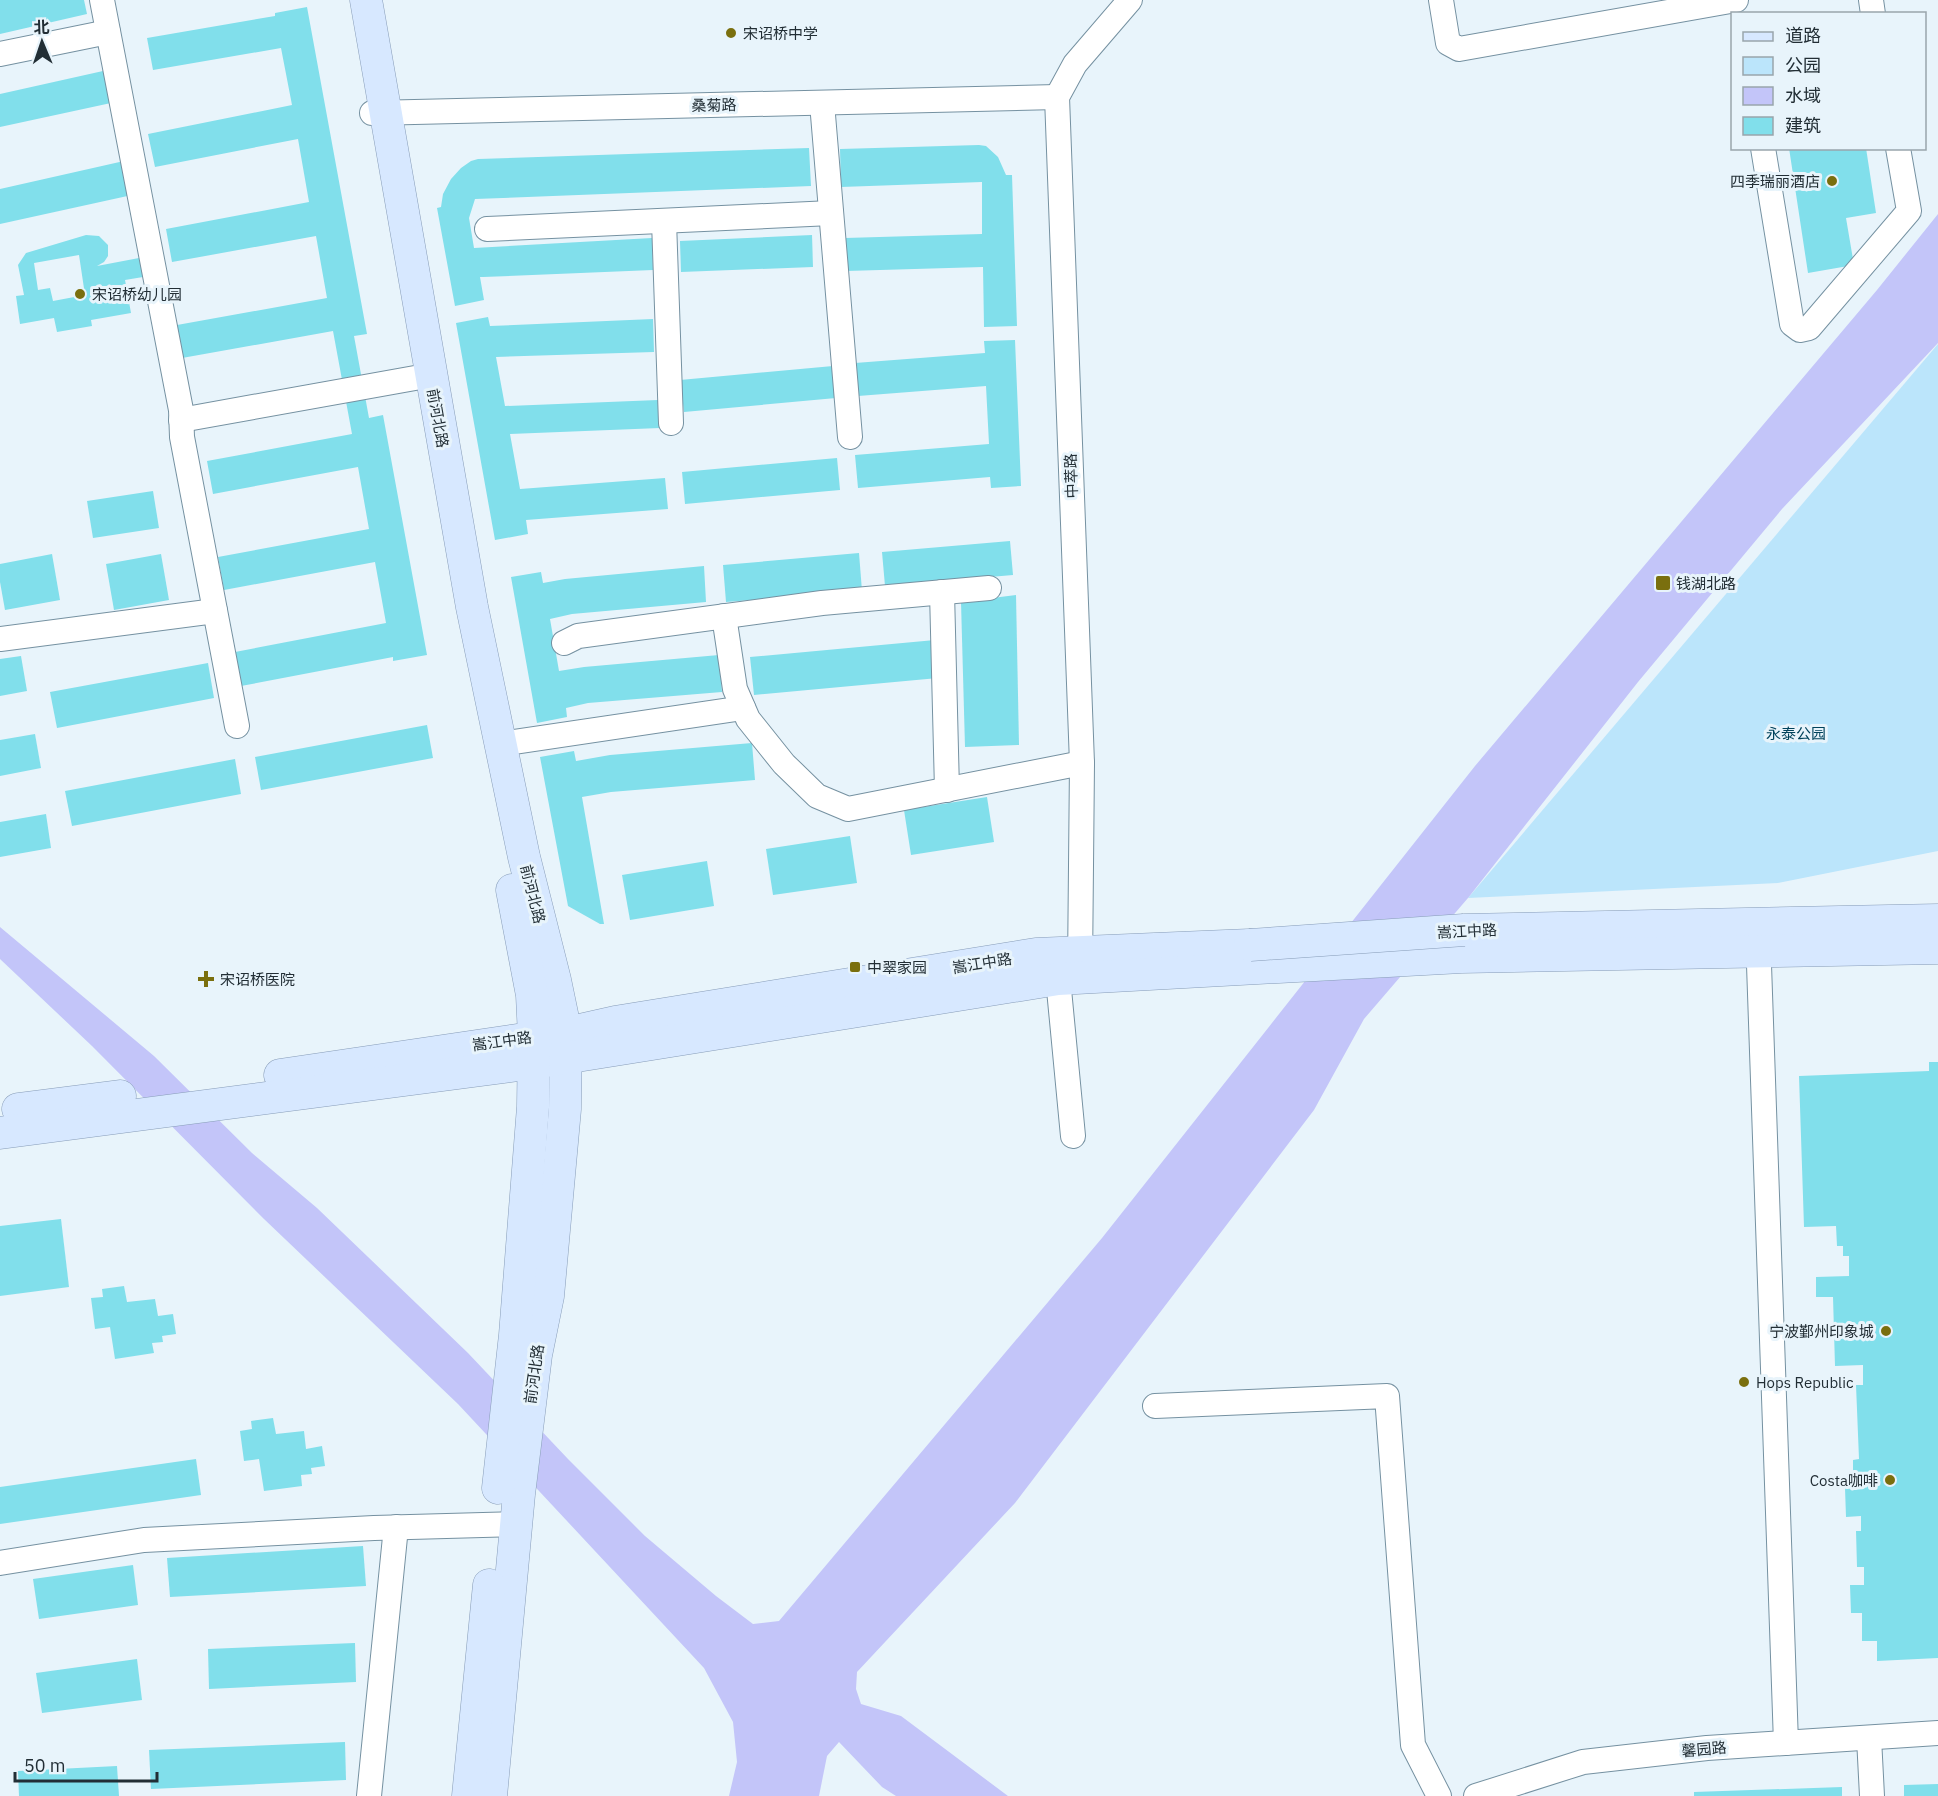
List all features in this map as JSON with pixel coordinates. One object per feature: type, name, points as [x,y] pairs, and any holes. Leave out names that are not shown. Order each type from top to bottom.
[{"type":"main road","name":"前河北路","points":[[352,0],[379,113],[500,744],[524,857],[555,981],[566,1045],[565,1109],[548,1296],[525,1345]]},
{"type":"main road","name":"前河北路","points":[[366,0],[415,378],[455,613],[532,995],[533,1107],[525,1345],[507,1506],[468,1796]]},
{"type":"main road","name":"嵩江中路","points":[[1758,938],[1938,920]]},
{"type":"main road","name":"嵩江中路","points":[[0,1133],[71,1114],[566,1045],[615,1022],[1036,954],[1073,969],[1463,943],[1758,938],[1938,948]]},
{"type":"main road","name":"嵩江中路","points":[[0,1112],[71,1114]]},
{"type":"main road","name":"前河北路","points":[[491,1796],[507,1506]]},
{"type":"street","points":[[102,0],[181,410],[182,437],[237,726]]},
{"type":"street","points":[[1057,97],[1075,64],[1130,0]]},
{"type":"street","points":[[1441,0],[1448,43],[1459,49],[1737,0]]},
{"type":"street","points":[[0,54],[108,32]]},
{"type":"street","name":"桑菊路","points":[[379,113],[1057,97]]},
{"type":"street","name":"中萃路","points":[[1057,97],[1082,763],[1082,919],[1073,969],[1073,1136]]},
{"type":"street","points":[[822,103],[850,437]]},
{"type":"street","points":[[1763,150],[1792,324],[1800,330],[1809,328],[1909,211],[1898,150]]},
{"type":"street","points":[[487,229],[831,213]]},
{"type":"street","points":[[664,221],[671,423]]},
{"type":"street","points":[[181,420],[415,378]]},
{"type":"street","points":[[564,643],[578,636],[822,603],[989,588]]},
{"type":"street","points":[[942,592],[947,790]]},
{"type":"street","points":[[0,639],[215,611]]},
{"type":"street","points":[[724,616],[735,689],[748,719],[784,764],[817,796],[848,809],[1082,763]]},
{"type":"street","points":[[500,744],[743,708]]},
{"type":"street","points":[[1758,938],[1786,1743]]},
{"type":"street","points":[[1155,1406],[1387,1396],[1413,1745],[1439,1796]]},
{"type":"street","points":[[0,1563],[144,1539],[396,1527],[507,1506]]},
{"type":"street","points":[[369,1796],[396,1527]]},
{"type":"street","name":"馨园路","points":[[1476,1796],[1583,1762],[1707,1748],[1938,1733]]},
{"type":"street","points":[[1869,1738],[1872,1796]]},
{"type":"green space","name":"永泰公园","points":[[1938,344],[1938,851],[1778,883],[1468,898]]},
{"type":"water","points":[[1938,214],[1938,343],[1782,509],[1638,682],[1468,898],[1364,1019],[1314,1110],[1015,1503],[857,1672],[856,1689],[861,1704],[901,1716],[1008,1796],[896,1796],[882,1787],[839,1742],[827,1756],[819,1796],[729,1796],[737,1762],[733,1722],[704,1668],[458,1404],[264,1219],[92,1046],[0,959],[0,927],[154,1056],[252,1153],[317,1208],[468,1353],[568,1459],[645,1536],[753,1624],[779,1621],[1102,1238],[1475,766],[1877,290]]},
{"type":"building","points":[[0,0],[84,0],[87,14],[0,34]]},
{"type":"building","points":[[307,7],[367,334],[354,336],[369,418],[383,415],[427,655],[393,661],[393,657],[241,686],[235,652],[386,623],[375,562],[224,590],[218,557],[369,529],[358,467],[213,494],[207,461],[352,434],[333,331],[182,358],[177,325],[327,298],[316,236],[172,262],[166,229],[309,202],[298,139],[155,167],[148,134],[292,105],[281,48],[153,70],[147,38],[275,16],[275,13]]},
{"type":"building","points":[[103,71],[111,103],[0,127],[0,94]]},
{"type":"building","points":[[986,146],[998,157],[1006,175],[1012,175],[1017,326],[984,327],[983,267],[846,271],[845,238],[982,234],[982,182],[841,187],[840,149]]},
{"type":"building","points":[[809,148],[811,186],[475,199],[469,218],[474,248],[652,238],[653,270],[480,277],[484,300],[455,306],[437,208],[441,207],[443,194],[451,179],[471,161]]},
{"type":"building","name":"四季瑞丽酒店","points":[[1789,150],[1866,150],[1876,213],[1846,218],[1854,265],[1808,273]]},
{"type":"building","points":[[124,161],[132,195],[0,224],[0,189]]},
{"type":"building","points":[[86,235],[99,236],[108,245],[108,256],[97,266],[139,258],[143,277],[125,280],[131,313],[91,320],[92,326],[57,332],[54,318],[20,324],[16,296],[24,295],[18,265],[26,253]],"holes":[[[79,255],[85,295],[53,301],[50,288],[38,290],[34,263]]]},
{"type":"building","points":[[812,235],[813,267],[681,272],[680,241]]},
{"type":"building","points":[[488,317],[490,326],[653,319],[654,352],[496,357],[505,406],[658,400],[660,428],[510,434],[520,489],[665,478],[668,509],[526,520],[528,534],[495,540],[456,323]]},
{"type":"building","points":[[1015,340],[1021,486],[991,488],[990,477],[858,488],[855,455],[989,444],[986,386],[858,396],[855,363],[985,353],[984,341]]},
{"type":"building","points":[[833,366],[836,398],[684,412],[680,380]]},
{"type":"building","points":[[837,458],[840,490],[685,504],[682,472]]},
{"type":"building","points":[[153,491],[159,528],[93,538],[87,501]]},
{"type":"building","points":[[1010,541],[1013,575],[885,586],[882,552]]},
{"type":"building","points":[[859,553],[862,591],[726,602],[723,565]]},
{"type":"building","points":[[52,554],[60,600],[5,610],[0,582],[0,564]]},
{"type":"building","points":[[161,554],[169,600],[114,610],[106,564]]},
{"type":"building","points":[[704,566],[706,602],[572,614],[550,619],[559,671],[719,655],[722,692],[588,703],[566,708],[567,717],[537,723],[511,577],[541,572],[543,583]]},
{"type":"building","points":[[1016,595],[1019,745],[965,747],[961,602]]},
{"type":"building","points":[[935,640],[938,678],[754,695],[750,657]]},
{"type":"building","points":[[21,656],[27,691],[0,696],[0,659]]},
{"type":"building","points":[[208,663],[214,698],[57,728],[50,692]]},
{"type":"building","points":[[427,725],[433,758],[261,790],[255,757]]},
{"type":"building","points":[[35,734],[41,768],[0,776],[0,740]]},
{"type":"building","points":[[752,743],[755,780],[611,792],[582,797],[604,924],[568,906],[540,757],[574,751],[576,761],[610,755]]},
{"type":"building","points":[[235,759],[241,794],[72,826],[65,791]]},
{"type":"building","points":[[987,797],[994,842],[911,855],[904,810]]},
{"type":"building","points":[[46,814],[51,848],[0,857],[0,822]]},
{"type":"building","points":[[850,836],[857,883],[773,895],[766,849]]},
{"type":"building","points":[[707,861],[714,906],[630,920],[622,875]]},
{"type":"building","name":"宁波鄞州印象城","points":[[1929,1062],[1938,1062],[1938,1658],[1877,1661],[1877,1641],[1862,1641],[1862,1613],[1851,1613],[1850,1585],[1864,1585],[1864,1567],[1857,1567],[1856,1531],[1861,1531],[1861,1516],[1846,1517],[1845,1488],[1853,1488],[1853,1460],[1859,1459],[1856,1385],[1863,1385],[1863,1365],[1835,1366],[1833,1297],[1816,1297],[1816,1277],[1849,1276],[1849,1256],[1843,1256],[1843,1246],[1837,1246],[1836,1226],[1804,1227],[1799,1076],[1929,1071]]},
{"type":"building","points":[[61,1219],[69,1287],[0,1296],[0,1226]]},
{"type":"building","points":[[124,1286],[127,1302],[155,1299],[158,1316],[173,1314],[176,1334],[162,1336],[163,1342],[152,1343],[154,1353],[115,1359],[110,1327],[95,1329],[91,1298],[103,1297],[102,1289]]},
{"type":"building","points":[[273,1418],[276,1434],[304,1431],[306,1449],[322,1446],[325,1466],[311,1468],[312,1474],[301,1475],[302,1486],[264,1491],[259,1459],[244,1461],[240,1431],[252,1429],[251,1421]]},
{"type":"building","points":[[196,1459],[201,1495],[0,1524],[0,1487]]},
{"type":"building","points":[[363,1546],[366,1586],[170,1597],[167,1558]]},
{"type":"building","points":[[133,1565],[138,1605],[39,1619],[33,1579]]},
{"type":"building","points":[[355,1643],[356,1682],[209,1689],[208,1649]]},
{"type":"building","points":[[137,1659],[142,1700],[42,1713],[36,1673]]},
{"type":"building","points":[[345,1742],[346,1780],[151,1789],[149,1750]]},
{"type":"building","points":[[117,1766],[119,1796],[19,1796],[18,1771]]},
{"type":"building","points":[[1938,1784],[1938,1796],[1904,1796],[1904,1785]]},
{"type":"building","points":[[1842,1787],[1842,1796],[1694,1796],[1694,1792]]},
{"type":"place","name":"宋诏桥中学","points":[[731,33]]},
{"type":"place","name":"四季瑞丽酒店","points":[[1832,181]]},
{"type":"place","name":"宋诏桥幼儿园","points":[[80,294]]},
{"type":"place","name":"钱湖北路","points":[[1663,583]]},
{"type":"place","name":"中翠家园","points":[[855,967]]},
{"type":"place","name":"宋诏桥医院","points":[[206,979]]},
{"type":"place","name":"宁波鄞州印象城","points":[[1886,1331]]},
{"type":"place","name":"Hops Republic","points":[[1744,1382]]},
{"type":"place","name":"Costa咖啡","points":[[1890,1480]]}]
